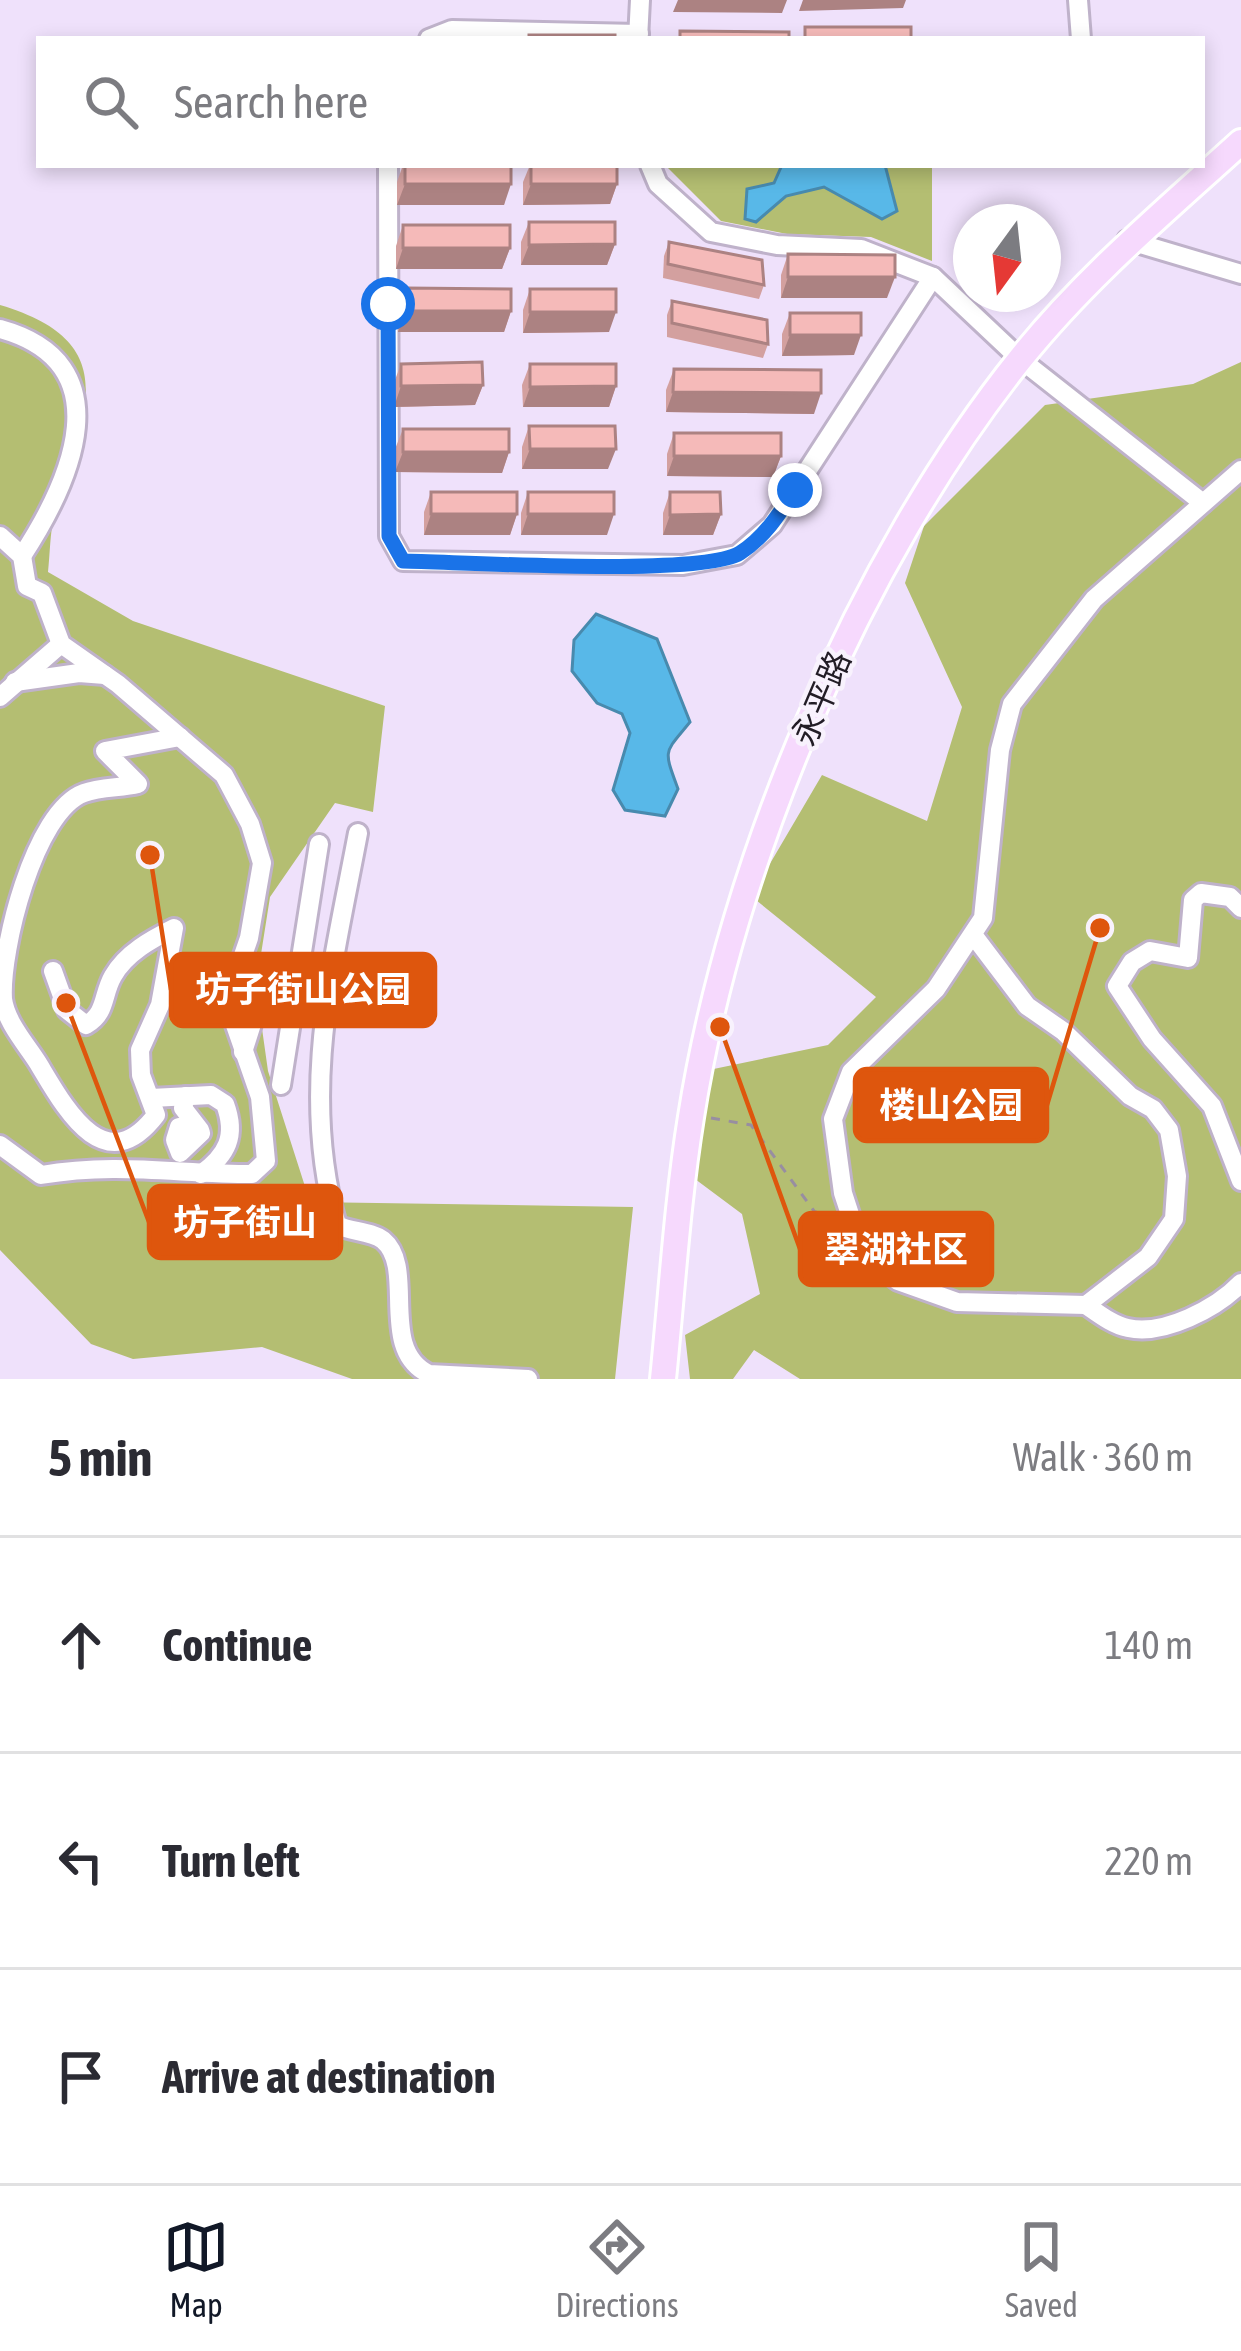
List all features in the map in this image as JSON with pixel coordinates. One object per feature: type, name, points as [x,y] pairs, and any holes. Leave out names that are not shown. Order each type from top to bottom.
[{"type":"main road","points":[[1205,156],[1241,126]]},
{"type":"main road","name":"永平路","points":[[663,1379],[691,1115],[746,890],[833,663],[930,488],[1016,355],[1126,240],[1241,142]]},
{"type":"main road","name":"永平路","points":[[652,1379],[684,1091],[736,887],[823,658],[921,482],[1016,355],[1142,209],[1191,168]]},
{"type":"street","points":[[437,36],[452,30],[639,36],[640,0]]},
{"type":"street","points":[[1078,0],[1081,36]]},
{"type":"street","points":[[388,168],[389,536],[403,561],[683,565],[737,555],[772,525],[933,277]]},
{"type":"street","points":[[651,168],[658,184],[711,232],[777,245],[861,249],[933,277],[1016,355],[1203,502]]},
{"type":"street","points":[[1126,240],[1241,274]]},
{"type":"street","points":[[0,329],[40,348],[68,375],[79,400],[78,438],[22,556],[27,586],[42,593],[61,644],[106,675],[224,775],[250,824],[262,863],[249,938],[227,1002],[260,1097],[266,1161],[252,1174],[99,1165],[41,1174],[0,1145]]},
{"type":"street","points":[[1241,470],[1094,598],[1012,704],[1000,750],[988,902],[974,936],[937,989],[842,1087],[833,1142],[853,1225],[874,1263],[927,1294],[1000,1307],[1086,1306],[1134,1330],[1188,1317],[1219,1303],[1241,1283]]},
{"type":"street","points":[[0,536],[22,556]]},
{"type":"street","points":[[0,697],[61,644]]},
{"type":"street","points":[[15,682],[79,673],[106,675]]},
{"type":"street","points":[[53,971],[67,1010],[86,1025],[102,1011],[113,975],[145,942],[174,928],[160,1005],[140,1050],[141,1076],[156,1115],[122,1141],[100,1141],[71,1116],[10,1018],[3,998],[8,930],[57,814],[87,791],[138,784],[105,751],[180,737]]},
{"type":"street","points":[[358,833],[332,976],[318,1137],[337,1225],[377,1236],[390,1249],[403,1342],[417,1368],[429,1374],[529,1379]]},
{"type":"street","points":[[281,1085],[319,844]]},
{"type":"street","points":[[1241,908],[1230,896],[1201,892],[1190,913],[1188,958],[1143,954],[1117,986],[1152,1039],[1212,1106],[1241,1181]]},
{"type":"street","points":[[974,936],[1027,1006],[1063,1030],[1130,1096],[1154,1109],[1169,1130],[1177,1176],[1174,1219],[1148,1257],[1086,1306]]},
{"type":"street","points":[[243,1052],[267,977],[297,969],[332,976]]},
{"type":"street","points":[[151,1098],[186,1128],[186,1096]]},
{"type":"street","points":[[151,1098],[218,1096],[228,1111],[231,1138],[225,1153],[201,1174]]},
{"type":"path","points":[[691,1115],[751,1125],[814,1210],[832,1223],[853,1225]]},
{"type":"green space","points":[[668,168],[932,168],[932,261],[871,237],[787,234],[721,221]]},
{"type":"green space","points":[[0,305],[41,321],[68,341],[82,364],[83,418],[54,516],[48,572],[133,621],[385,706],[373,812],[335,803],[270,897],[256,986],[268,1071],[310,1202],[633,1207],[615,1379],[352,1379],[262,1347],[133,1359],[91,1344],[0,1250]]},
{"type":"green space","points":[[1241,362],[1241,1379],[800,1379],[754,1350],[733,1379],[690,1379],[685,1335],[760,1294],[742,1214],[695,1179],[704,1071],[828,1045],[876,997],[751,896],[822,775],[927,821],[962,707],[905,583],[924,526],[1045,405],[1193,384]]},
{"type":"water","points":[[781,168],[886,168],[897,211],[882,219],[824,187],[786,196],[756,222],[745,219],[747,189],[774,183]]},
{"type":"water","points":[[596,614],[657,639],[690,722],[669,752],[678,789],[665,816],[625,810],[613,790],[630,733],[622,714],[597,703],[572,671],[574,640]]},
{"type":"building","points":[[805,27],[911,27],[911,36],[805,36]]},
{"type":"building","points":[[680,31],[789,32],[789,36],[680,36]]},
{"type":"building","points":[[405,168],[511,168],[511,184],[405,184]]},
{"type":"building","points":[[531,168],[617,168],[617,184],[531,184]]},
{"type":"building","points":[[529,222],[615,222],[615,244],[529,245]]},
{"type":"building","points":[[403,225],[510,225],[510,248],[403,248]]},
{"type":"building","points":[[669,242],[762,260],[764,285],[668,264]]},
{"type":"building","points":[[788,254],[895,255],[895,277],[788,277]]},
{"type":"building","points":[[405,288],[511,289],[511,311],[405,311]]},
{"type":"building","points":[[530,289],[616,289],[616,312],[530,312]]},
{"type":"building","points":[[672,301],[767,320],[768,344],[672,323]]},
{"type":"building","points":[[790,313],[861,313],[861,335],[790,335]]},
{"type":"building","points":[[482,362],[483,385],[401,386],[401,364]]},
{"type":"building","points":[[530,364],[616,364],[616,386],[530,387]]},
{"type":"building","points":[[674,369],[821,370],[821,393],[673,392]]},
{"type":"building","points":[[529,426],[615,426],[616,449],[530,449]]},
{"type":"building","points":[[403,429],[509,429],[509,452],[403,452]]},
{"type":"building","points":[[674,433],[781,433],[781,456],[674,456]]},
{"type":"building","points":[[431,492],[517,492],[517,514],[431,514]]},
{"type":"building","points":[[528,492],[614,492],[614,514],[528,514]]},
{"type":"building","points":[[670,492],[720,492],[721,514],[670,515]]},
{"type":"place","name":"坊子街山公园","points":[[150,855]]},
{"type":"place","name":"楼山公园","points":[[1100,928]]},
{"type":"place","name":"坊子街山","points":[[66,1003]]},
{"type":"place","name":"翠湖社区","points":[[720,1027]]},
{"type":"route","points":[[388,304],[389,536],[403,561],[683,565],[737,555],[772,525],[795,490]]}]
